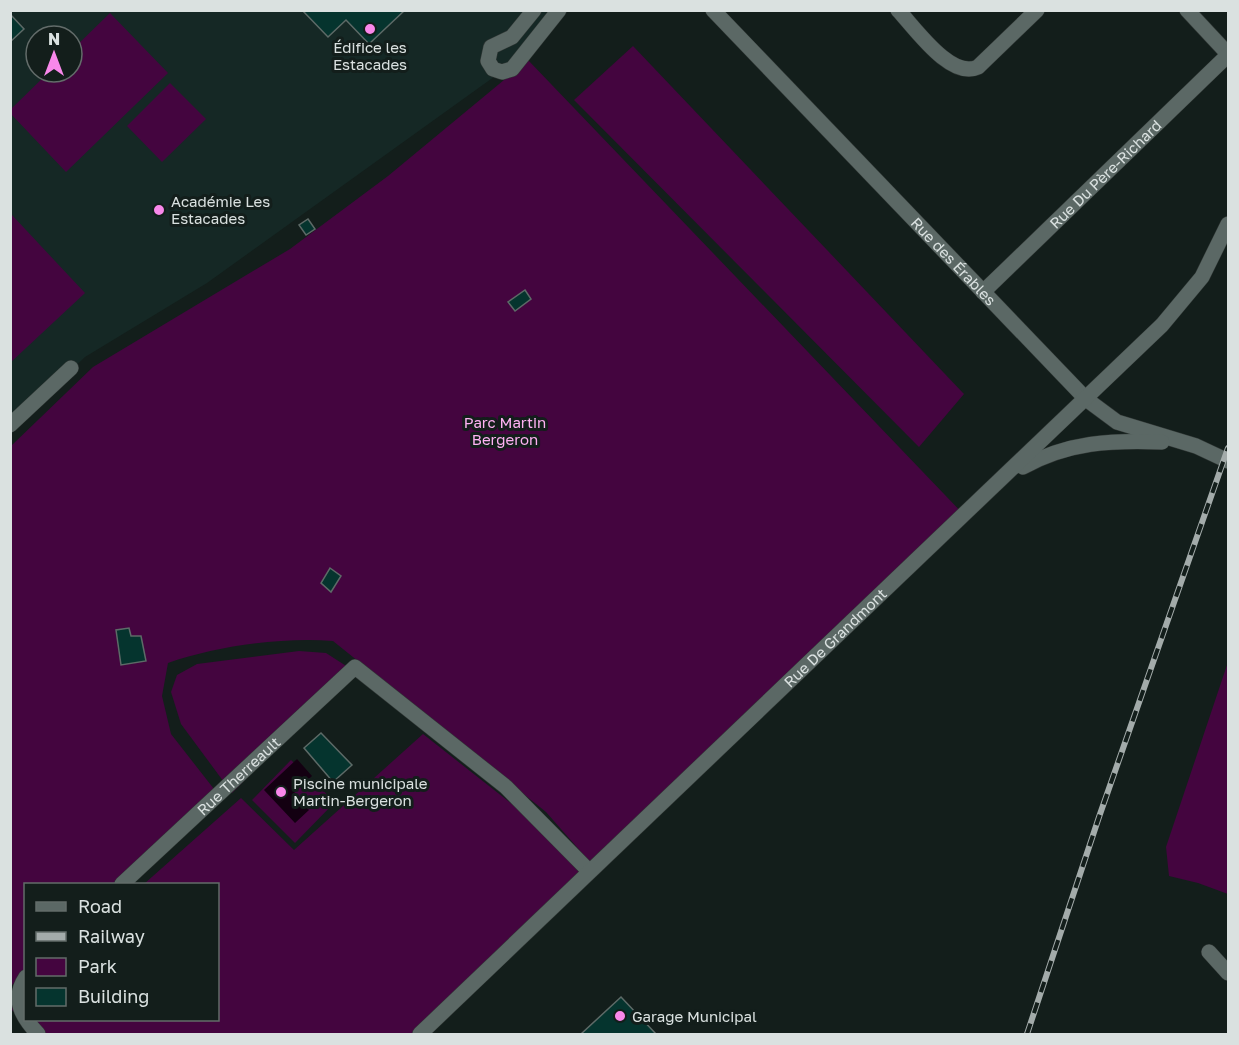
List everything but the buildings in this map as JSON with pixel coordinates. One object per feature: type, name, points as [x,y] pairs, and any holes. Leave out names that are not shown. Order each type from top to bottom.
[{"type":"street","points":[[534,10],[512,37],[491,47],[488,61],[493,69],[502,72],[512,69],[559,10]]},
{"type":"street","name":"Rue des Érables","points":[[713,10],[1086,399],[1112,420],[1188,443],[1228,461]]},
{"type":"street","points":[[898,10],[951,65],[968,70],[978,67],[1037,10]]},
{"type":"street","points":[[1187,10],[1228,55]]},
{"type":"street","name":"Rue Du Père-Richard","points":[[982,292],[1228,55]]},
{"type":"street","name":"Rue De Grandmont","points":[[420,1035],[1174,313],[1207,268],[1228,224]]},
{"type":"street","points":[[10,425],[71,368]]},
{"type":"street","points":[[1004,477],[1041,457],[1081,444],[1107,441],[1188,443]]},
{"type":"street","name":"Rue Therreault","points":[[124,883],[355,667],[506,787],[589,871]]},
{"type":"street","points":[[1209,952],[1228,973]]},
{"type":"street","points":[[24,981],[18,994],[19,1007],[24,1017]]},
{"type":"street","points":[[27,1021],[38,1035]]},
{"type":"shaded area","name":"Académie Les Estacades","points":[[11,11],[553,11],[505,69],[207,283],[85,357],[11,428]]},
{"type":"shaded area","name":"Piscine municipale Martin-Bergeron","points":[[297,759],[312,776],[293,794],[309,810],[295,823],[264,790]]},
{"type":"green space","points":[[110,13],[168,73],[66,172],[11,114],[11,109],[37,84],[84,84],[84,38]]},
{"type":"green space","points":[[633,46],[964,394],[919,447],[574,100]]},
{"type":"green space","name":"Parc Martin Bergeron","points":[[528,60],[968,519],[597,870],[546,812],[333,641],[293,640],[250,644],[207,652],[168,663],[162,696],[171,734],[221,798],[123,883],[24,883],[24,973],[11,986],[11,446],[93,367],[290,249],[388,176]]},
{"type":"green space","points":[[170,83],[206,119],[162,162],[127,126]]},
{"type":"green space","points":[[11,214],[85,293],[11,362]]},
{"type":"green space","points":[[299,651],[326,653],[354,671],[232,793],[181,724],[171,692],[177,675],[197,664]]},
{"type":"green space","points":[[1228,662],[1228,894],[1169,876],[1166,847]]},
{"type":"green space","points":[[423,734],[536,823],[585,879],[419,1034],[35,1034],[11,1009],[10,1005],[22,999],[24,1021],[219,1021],[219,883],[145,883],[241,798],[294,850]]},
{"type":"green space","points":[[291,760],[335,802],[295,843],[252,800]]},
{"type":"railway","points":[[1027,1034],[1099,817],[1228,448]]},
{"type":"place","name":"Édifice les Estacades","points":[[370,29]]},
{"type":"place","name":"Académie Les Estacades","points":[[159,210]]},
{"type":"place","name":"Piscine municipale Martin-Bergeron","points":[[281,792]]},
{"type":"place","name":"Garage Municipal","points":[[620,1016]]}]
